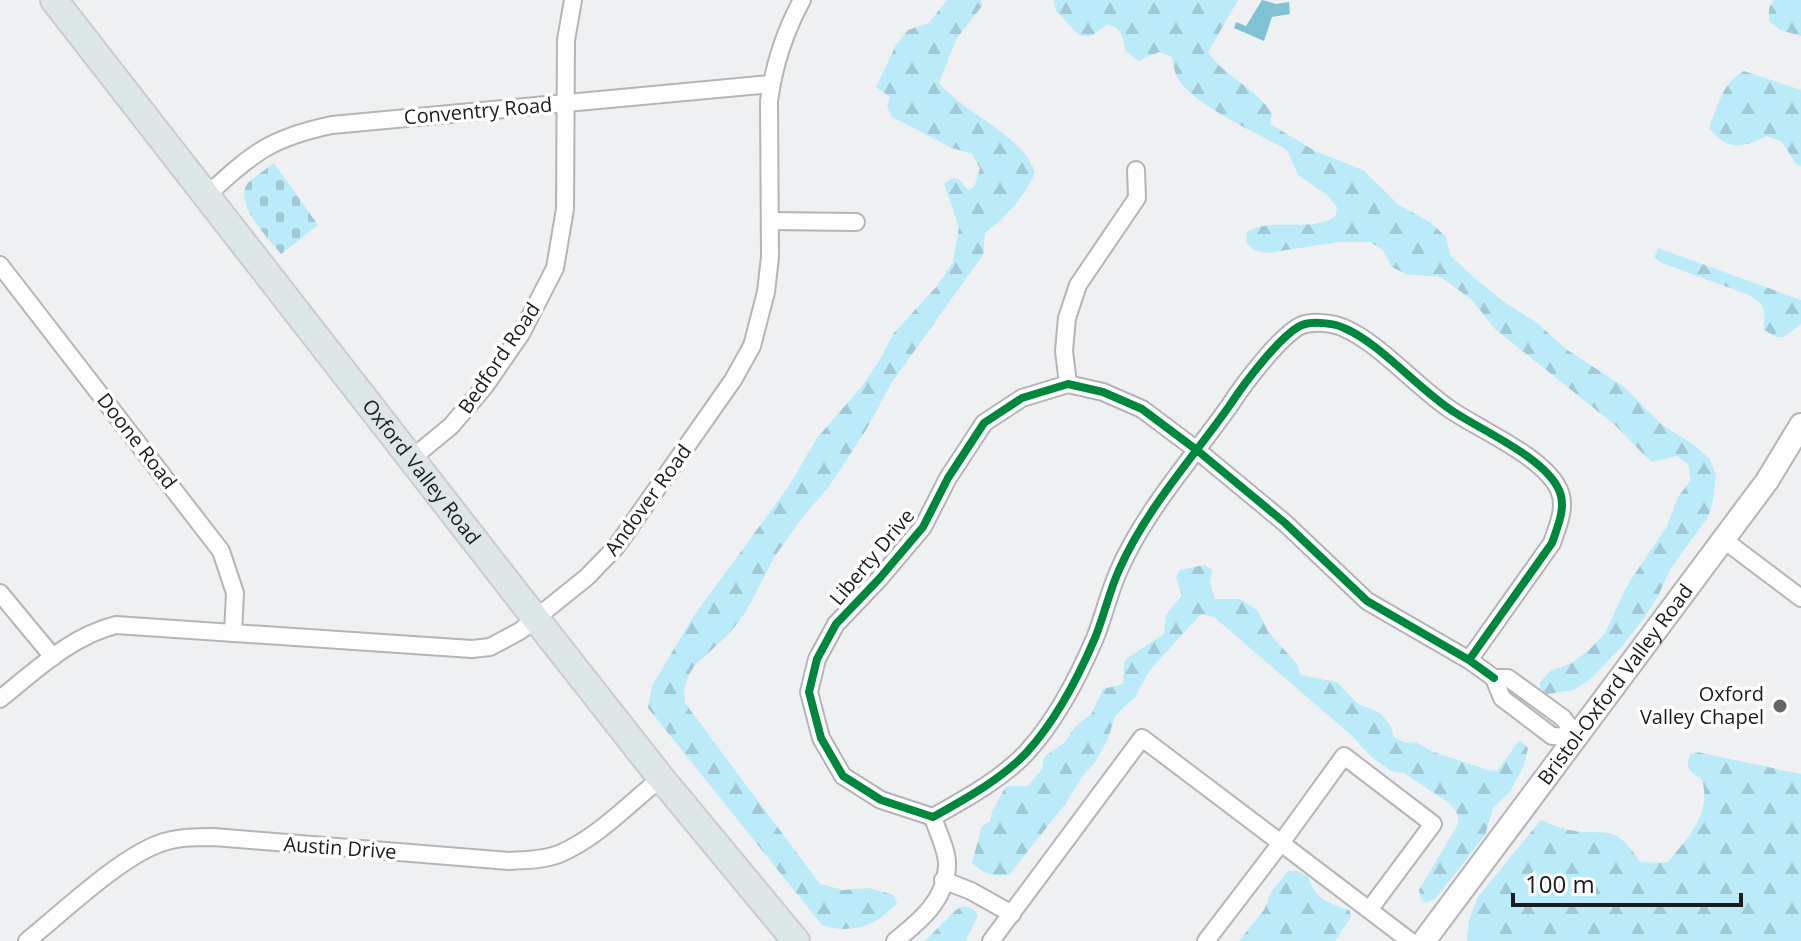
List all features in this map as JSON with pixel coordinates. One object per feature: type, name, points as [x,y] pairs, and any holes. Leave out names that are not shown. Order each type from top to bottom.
[{"type":"main road","name":"Oxford Valley Road","points":[[54,0],[661,778],[796,941]]},
{"type":"main road","name":"Bristol-Oxford Valley Road","points":[[1424,941],[1724,540],[1767,481],[1801,425]]},
{"type":"street","name":"Bedford Road","points":[[411,459],[469,408],[521,334],[550,278],[560,246],[565,209],[566,40],[573,0]]},
{"type":"street","name":"Andover Road","points":[[0,699],[82,637],[116,625],[472,649],[501,642],[536,619],[587,577],[616,547],[733,380],[752,346],[760,323],[770,257],[771,84],[787,28],[802,0]]},
{"type":"street","name":"Conventry Road","points":[[206,196],[245,160],[270,144],[301,131],[392,118],[771,84]]},
{"type":"street","points":[[1136,170],[1137,198],[1078,285],[1067,318],[1064,351],[1068,384],[1103,392],[1142,409],[1285,523],[1367,601],[1469,660],[1494,678],[1502,698],[1552,736],[1577,737]]},
{"type":"street","points":[[770,221],[856,222]]},
{"type":"street","name":"Doone Road","points":[[0,265],[221,551],[235,593],[233,633]]},
{"type":"street","points":[[895,941],[923,918],[938,897],[947,865],[933,817],[977,791],[1026,753],[1062,704],[1095,638],[1118,570],[1165,491],[1198,451],[1245,383],[1277,347],[1302,325],[1319,323],[1343,327],[1370,344],[1454,412],[1502,440],[1545,471],[1560,491],[1562,506],[1552,543],[1469,660]]},
{"type":"street","name":"Liberty Drive","points":[[933,817],[881,800],[843,776],[821,738],[809,692],[817,659],[836,624],[923,527],[948,478],[984,423],[1022,398],[1068,384]]},
{"type":"street","points":[[1724,540],[1801,598]]},
{"type":"street","points":[[0,593],[53,657]]},
{"type":"street","points":[[991,941],[1142,738],[1410,941]]},
{"type":"street","points":[[1206,941],[1344,756],[1433,824],[1369,910]]},
{"type":"street","name":"Austin Drive","points":[[27,941],[120,866],[162,842],[183,837],[214,837],[503,860],[537,859],[558,854],[588,838],[661,778]]},
{"type":"street","points":[[943,880],[971,891],[1012,914]]},
{"type":"green space","points":[[947,0],[981,0],[982,6],[957,38],[939,83],[1018,146],[1035,172],[1014,206],[985,233],[983,255],[892,382],[866,430],[828,488],[775,556],[745,613],[729,634],[695,665],[684,691],[685,703],[820,884],[843,890],[869,888],[894,895],[897,903],[872,923],[853,928],[833,928],[822,925],[648,708],[652,686],[693,617],[789,486],[817,438],[863,385],[893,334],[937,286],[953,262],[959,227],[944,184],[952,178],[959,179],[968,190],[974,187],[980,168],[972,154],[952,148],[892,117],[887,107],[890,97],[876,87],[896,45],[908,30],[929,23]]},
{"type":"green space","points":[[1054,0],[1238,0],[1208,52],[1223,69],[1264,103],[1272,113],[1270,124],[1315,151],[1363,170],[1399,205],[1430,222],[1446,237],[1450,255],[1471,275],[1507,304],[1536,322],[1566,349],[1624,387],[1662,425],[1709,458],[1716,475],[1708,517],[1671,568],[1644,618],[1592,678],[1574,690],[1547,694],[1540,688],[1540,682],[1550,671],[1572,663],[1605,633],[1628,584],[1667,526],[1678,497],[1691,479],[1688,465],[1677,456],[1651,462],[1615,425],[1495,329],[1472,300],[1441,277],[1406,274],[1392,267],[1383,250],[1370,242],[1339,242],[1267,253],[1254,250],[1246,243],[1247,232],[1268,225],[1303,225],[1325,221],[1336,216],[1337,207],[1327,195],[1298,175],[1287,150],[1195,97],[1176,75],[1172,57],[1159,52],[1138,61],[1125,50],[1121,33],[1112,26],[1107,25],[1091,36],[1080,36],[1056,11]]},
{"type":"green space","points":[[1774,0],[1801,0],[1801,36],[1780,30],[1769,21],[1769,8]]},
{"type":"green space","points":[[1744,71],[1801,90],[1801,166],[1797,165],[1781,141],[1767,136],[1735,146],[1722,141],[1709,128],[1726,88]]},
{"type":"green space","points":[[274,163],[318,225],[281,254],[248,210],[244,191],[248,183]]},
{"type":"green space","points":[[1658,248],[1801,300],[1801,324],[1783,338],[1776,337],[1764,330],[1764,309],[1755,299],[1662,263],[1654,258]]},
{"type":"green space","points":[[1204,565],[1212,570],[1210,584],[1215,599],[1240,599],[1257,610],[1269,633],[1298,665],[1300,675],[1337,682],[1357,703],[1380,713],[1390,725],[1394,737],[1497,771],[1518,742],[1521,741],[1528,748],[1524,765],[1510,792],[1493,808],[1485,835],[1436,898],[1426,903],[1421,899],[1419,890],[1457,826],[1456,811],[1404,773],[1391,771],[1373,758],[1351,735],[1214,617],[1201,614],[1150,670],[1135,697],[1115,716],[1108,739],[1094,764],[1009,875],[989,874],[972,863],[982,826],[990,822],[1006,786],[1028,786],[1042,769],[1044,757],[1065,742],[1076,726],[1092,713],[1103,689],[1123,684],[1127,658],[1164,634],[1166,615],[1182,595],[1176,577],[1180,570]]},
{"type":"green space","points":[[1697,752],[1801,774],[1801,941],[1467,941],[1469,920],[1478,897],[1541,820],[1565,829],[1614,835],[1630,848],[1640,862],[1667,863],[1690,835],[1704,803],[1702,779],[1688,766],[1691,754]]},
{"type":"green space","points":[[1288,871],[1298,871],[1309,878],[1319,896],[1350,911],[1351,917],[1335,941],[1239,941],[1264,910],[1271,892]]},
{"type":"green space","points":[[965,906],[978,915],[966,941],[925,941],[957,909]]},
{"type":"shaded area","points":[[1262,0],[1276,4],[1289,2],[1290,14],[1272,17],[1264,41],[1234,28],[1236,22],[1246,26]]},
{"type":"cycle path","points":[[1469,660],[1552,543],[1562,510],[1559,490],[1552,478],[1527,456],[1441,403],[1358,335],[1335,325],[1312,323],[1293,330],[1263,361],[1244,385],[1215,425],[1200,445],[1185,465],[1170,485],[1156,505],[1119,570],[1095,638],[1066,698],[1027,752],[995,780],[933,817],[881,800],[843,776],[821,738],[809,692],[817,659],[836,624],[923,527],[948,478],[984,423],[1022,398],[1068,384],[1103,392],[1142,409],[1198,451],[1285,523],[1367,601],[1469,660],[1494,678]]},
{"type":"place","name":"Oxford Valley Chapel","points":[[1780,706]]}]
